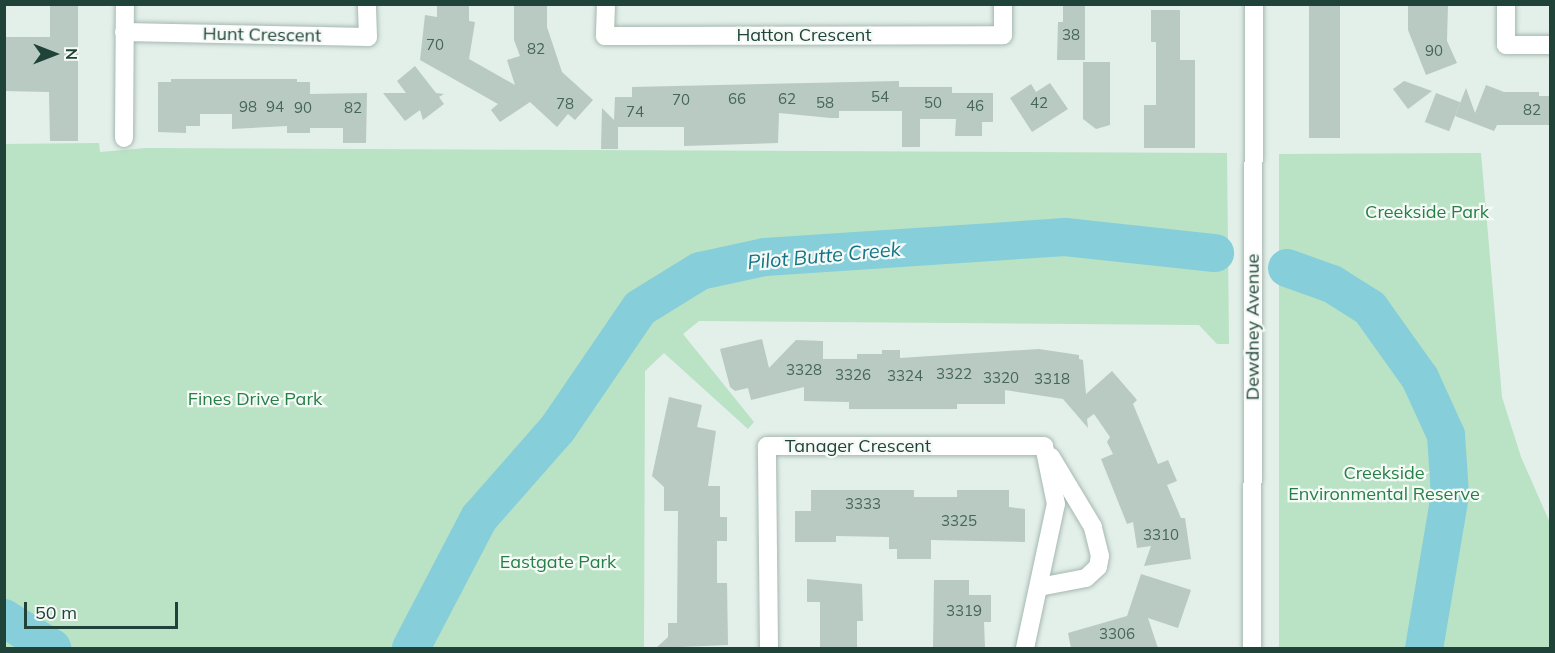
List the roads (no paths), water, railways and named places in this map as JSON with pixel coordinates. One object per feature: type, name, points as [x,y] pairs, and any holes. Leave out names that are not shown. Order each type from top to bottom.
[{"type":"street","points":[[124,138],[125,4]]},
{"type":"street","name":"Hunt Crescent","points":[[124,32],[368,37],[368,4]]},
{"type":"street","name":"Hatton Crescent","points":[[606,4],[605,36],[1003,35],[1003,4]]},
{"type":"street","name":"Dewdney Avenue","points":[[1252,648],[1254,4]]},
{"type":"street","points":[[1506,4],[1506,45],[1551,45]]},
{"type":"street","name":"Tanager Crescent","points":[[769,648],[767,446],[1044,446]]},
{"type":"street","points":[[1039,587],[1086,578],[1098,567],[1100,556],[1093,527],[1044,446]]},
{"type":"street","points":[[1026,648],[1056,504],[1044,446]]},
{"type":"waterway","name":"Pilot Butte Creek","points":[[411,648],[479,518],[558,428],[640,308],[700,271],[765,257],[1065,237],[1215,253]]},
{"type":"waterway","name":"Pilot Butte Creek","points":[[1287,268],[1332,284],[1370,308],[1420,378],[1446,435],[1450,495],[1424,648]]},
{"type":"waterway","points":[[631,321],[645,322]]},
{"type":"waterway","name":"Pilot Butte Creek","points":[[4,618],[52,648]]},
{"type":"park label","name":"Creekside Park","points":[[1427,212]]},
{"type":"park label","name":"Fines Drive Park","points":[[255,399]]},
{"type":"park label","name":"Creekside Environmental Reserve","points":[[1384,484]]},
{"type":"park label","name":"Eastgate Park","points":[[558,562]]}]
